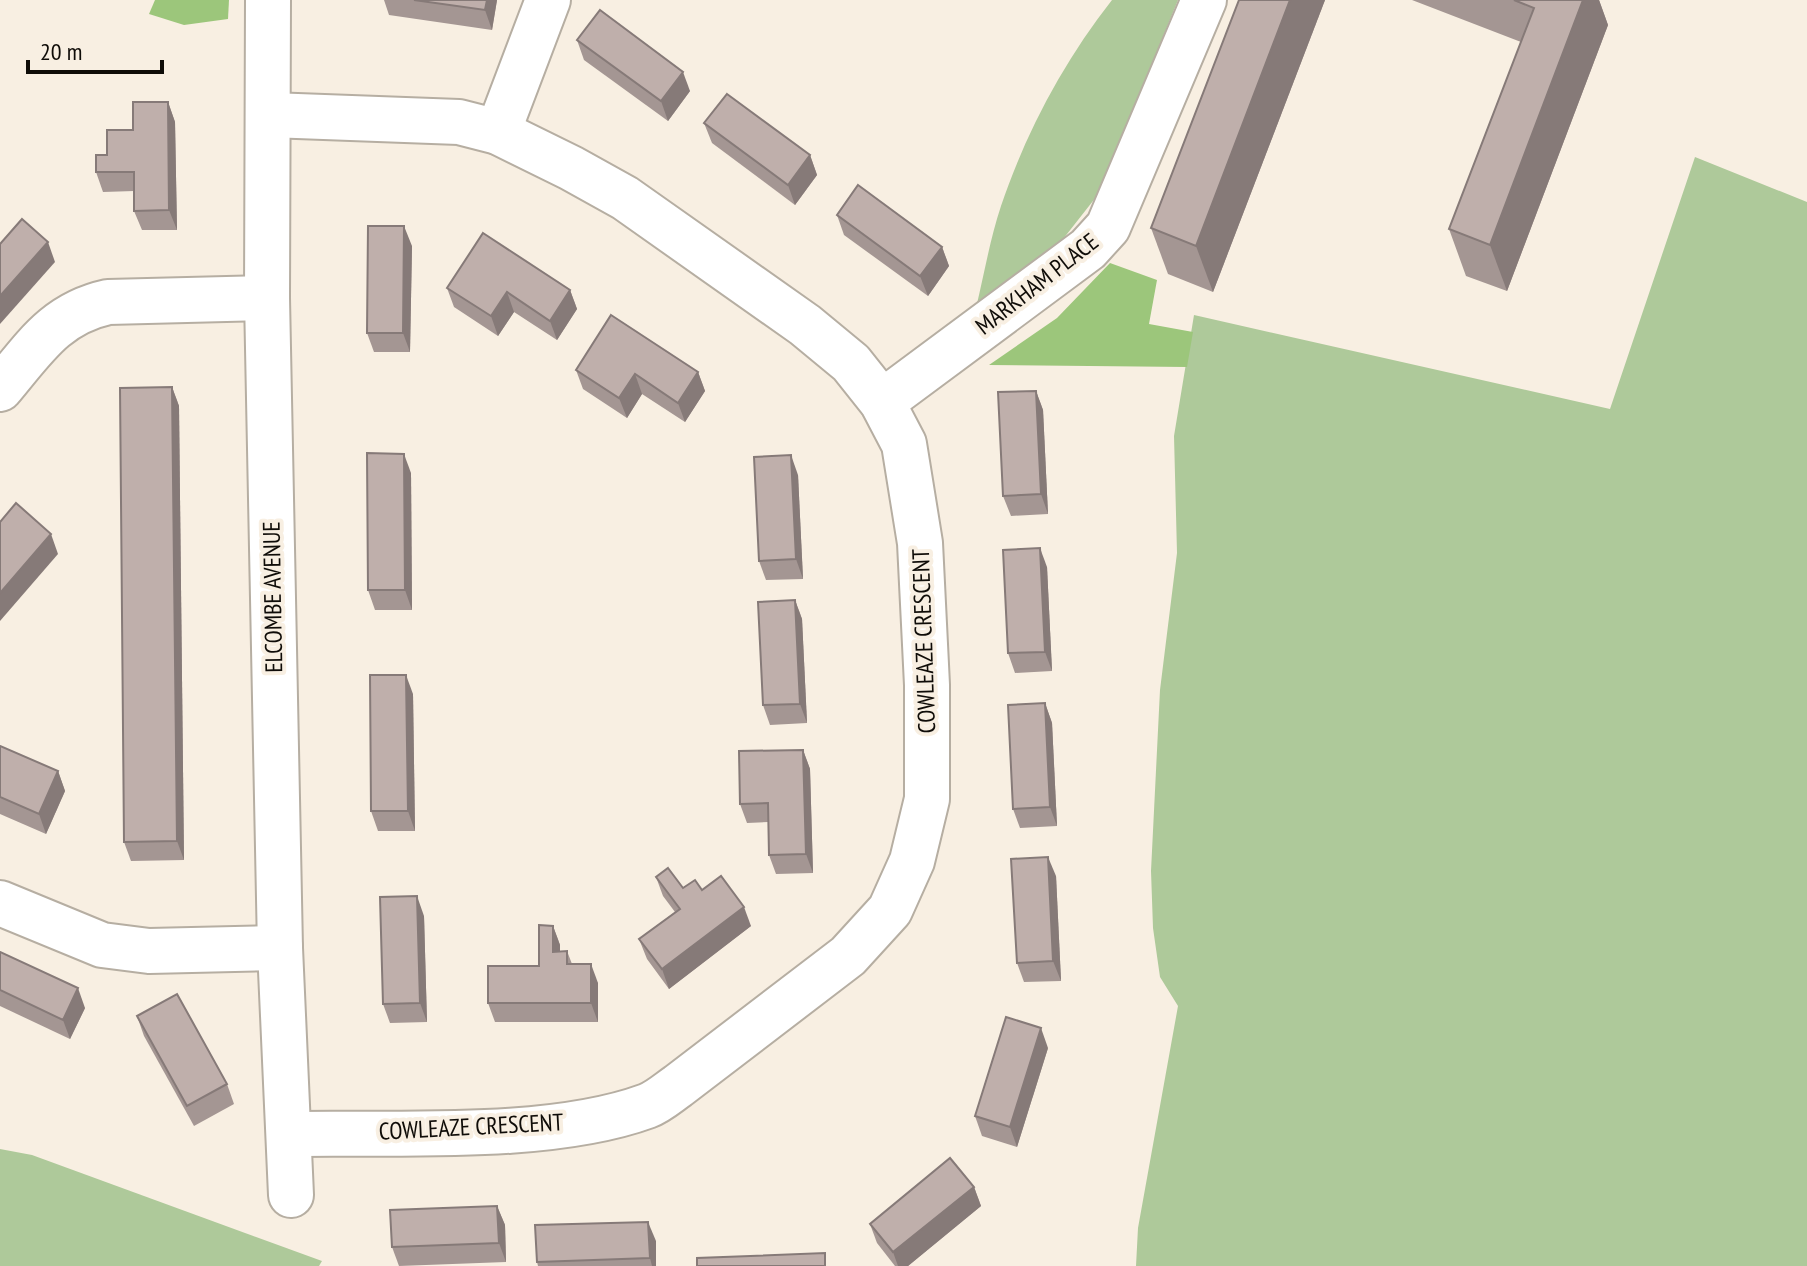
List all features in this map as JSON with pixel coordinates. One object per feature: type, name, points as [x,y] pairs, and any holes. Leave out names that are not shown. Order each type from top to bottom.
[{"type":"street","name":"ELCOMBE AVENUE","points":[[268,0],[267,298],[280,948],[291,1134],[291,1195]]},
{"type":"street","points":[[498,132],[548,0]]},
{"type":"street","name":"MARKHAM PLACE","points":[[882,402],[1088,249],[1108,227],[1204,0]]},
{"type":"street","name":"COWLEAZE CRESCENT","points":[[270,115],[444,120],[498,132],[625,198],[805,325],[851,363],[882,402],[904,444],[914,492],[927,685],[927,799],[912,861],[890,910],[848,956],[650,1105],[591,1119],[513,1130],[291,1134]]},
{"type":"street","points":[[0,389],[53,328],[70,314],[87,307],[108,302],[267,298]]},
{"type":"street","points":[[0,903],[102,945],[149,951],[280,948]]},
{"type":"green space","points":[[155,0],[229,0],[228,19],[184,25],[149,14]]},
{"type":"green space","points":[[1112,0],[1178,0],[1100,192],[1056,248],[976,308],[997,219],[1022,151],[1062,72]]},
{"type":"green space","points":[[1695,157],[1807,202],[1807,1266],[1136,1266],[1138,1228],[1178,1006],[1160,977],[1153,928],[1151,871],[1160,690],[1177,553],[1174,436],[1194,315],[1610,409]]},
{"type":"green space","points":[[1110,263],[1157,280],[1149,324],[1193,332],[1187,367],[989,365],[1057,318]]},
{"type":"green space","points":[[0,1149],[32,1155],[322,1261],[319,1266],[0,1266]]},
{"type":"building","points":[[414,0],[487,0],[485,10]]},
{"type":"building","points":[[1239,0],[1290,0],[1196,246],[1151,228]]},
{"type":"building","points":[[1514,0],[1583,0],[1490,245],[1449,229],[1534,8]]},
{"type":"building","points":[[600,10],[683,72],[661,101],[577,40]]},
{"type":"building","points":[[727,94],[810,155],[788,185],[704,123]]},
{"type":"building","points":[[133,102],[168,102],[169,210],[134,211],[134,172],[96,172],[96,155],[107,155],[107,130],[133,130]]},
{"type":"building","points":[[858,185],[942,247],[920,276],[837,215]]},
{"type":"building","points":[[22,219],[48,242],[0,296],[0,244]]},
{"type":"building","points":[[368,226],[404,226],[403,333],[367,333]]},
{"type":"building","points":[[483,233],[570,290],[550,321],[507,292],[491,316],[447,288]]},
{"type":"building","points":[[611,315],[698,372],[678,403],[635,374],[619,398],[576,370]]},
{"type":"building","points":[[172,387],[177,841],[124,842],[120,388]]},
{"type":"building","points":[[1036,391],[1041,494],[1003,496],[998,392]]},
{"type":"building","points":[[367,453],[404,454],[405,590],[368,590]]},
{"type":"building","points":[[791,455],[796,559],[759,561],[754,457]]},
{"type":"building","points":[[16,503],[51,534],[0,593],[0,522]]},
{"type":"building","points":[[1040,548],[1045,652],[1008,653],[1003,550]]},
{"type":"building","points":[[795,600],[800,704],[763,705],[758,602]]},
{"type":"building","points":[[370,675],[406,675],[408,811],[371,811]]},
{"type":"building","points":[[1045,703],[1050,807],[1013,809],[1008,705]]},
{"type":"building","points":[[0,746],[58,771],[39,814],[0,797]]},
{"type":"building","points":[[803,750],[806,854],[769,855],[768,803],[740,804],[739,751]]},
{"type":"building","points":[[1048,857],[1053,961],[1017,963],[1011,859]]},
{"type":"building","points":[[668,868],[683,888],[695,880],[702,890],[721,876],[744,907],[662,969],[639,939],[680,909],[656,877]]},
{"type":"building","points":[[417,896],[420,1003],[383,1004],[380,897]]},
{"type":"building","points":[[539,925],[553,926],[553,952],[567,951],[567,964],[591,964],[591,1003],[488,1003],[488,966],[539,966]]},
{"type":"building","points":[[0,952],[78,988],[63,1020],[0,990]]},
{"type":"building","points":[[177,994],[227,1084],[187,1106],[137,1016]]},
{"type":"building","points":[[1006,1017],[1041,1028],[1010,1127],[975,1116]]},
{"type":"building","points":[[950,1158],[974,1187],[893,1252],[870,1224]]},
{"type":"building","points":[[497,1206],[499,1243],[392,1247],[390,1210]]},
{"type":"building","points":[[648,1222],[650,1258],[537,1262],[535,1225]]},
{"type":"building","points":[[825,1253],[825,1266],[697,1266],[697,1258]]}]
